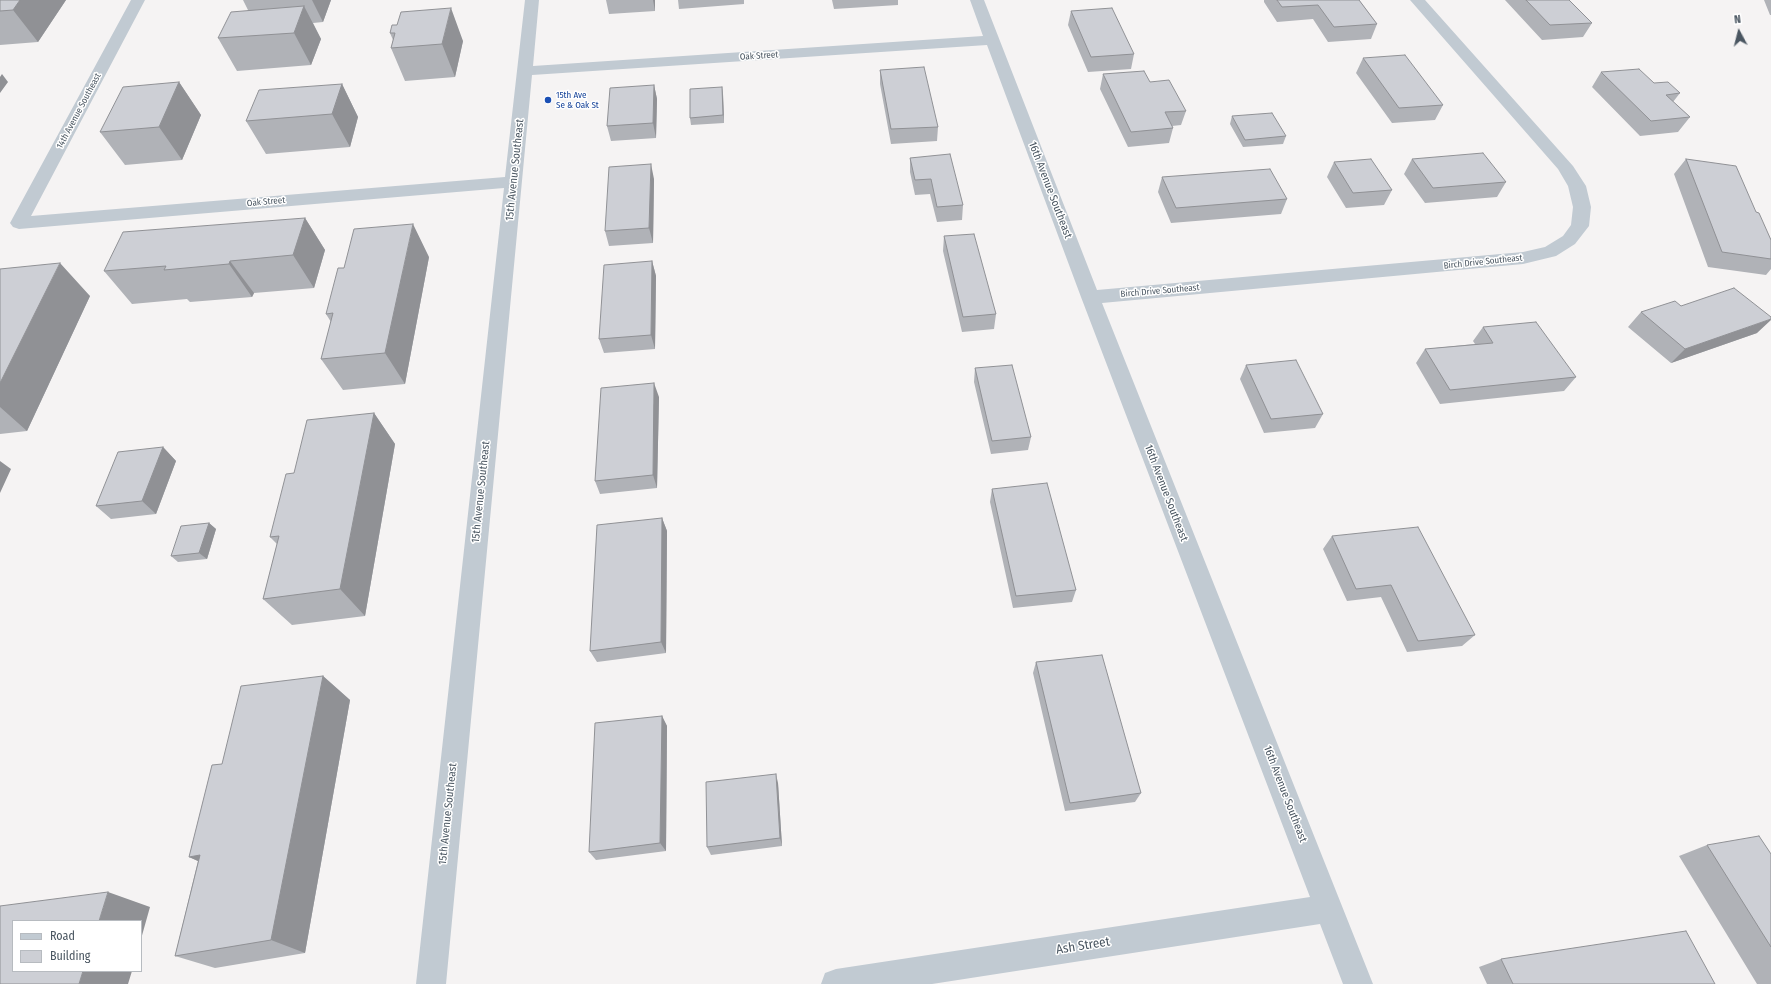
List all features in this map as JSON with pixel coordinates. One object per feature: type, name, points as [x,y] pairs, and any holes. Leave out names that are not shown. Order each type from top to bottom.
[{"type":"street","name":"14th Avenue Southeast","points":[[19,223],[138,0]]},
{"type":"street","name":"15th Avenue Southeast","points":[[431,984],[532,0]]},
{"type":"street","name":"16th Avenue Southeast","points":[[977,0],[1090,297],[1358,984]]},
{"type":"street","name":"Birch Drive Southeast","points":[[1090,297],[1523,258],[1550,252],[1569,240],[1580,226],[1582,206],[1577,186],[1565,166],[1417,0]]},
{"type":"street","name":"Oak Street","points":[[525,71],[993,40]]},
{"type":"street","name":"Oak Street","points":[[19,223],[514,182]]},
{"type":"street","name":"Ash Street","points":[[836,984],[1329,908]]},
{"type":"building","points":[[0,0],[20,0],[13,10],[0,11]]},
{"type":"building","points":[[1277,0],[1359,0],[1377,24],[1334,27],[1318,5],[1282,7]]},
{"type":"building","points":[[1526,0],[1569,0],[1592,23],[1550,25]]},
{"type":"building","points":[[304,6],[294,33],[218,38],[231,12]]},
{"type":"building","points":[[451,8],[442,44],[391,48],[395,33],[390,33],[392,25],[397,25],[401,12]]},
{"type":"building","points":[[1112,8],[1134,54],[1091,57],[1071,11]]},
{"type":"building","points":[[1405,55],[1443,105],[1399,108],[1363,58]]},
{"type":"building","points":[[924,67],[938,127],[891,129],[880,70]]},
{"type":"building","points":[[1639,69],[1654,83],[1668,82],[1680,93],[1666,95],[1690,117],[1651,121],[1601,72]]},
{"type":"building","points":[[1144,71],[1150,82],[1169,80],[1186,111],[1165,112],[1173,128],[1131,132],[1103,74]]},
{"type":"building","points":[[179,82],[159,127],[100,132],[123,87]]},
{"type":"building","points":[[342,84],[332,114],[246,121],[259,90]]},
{"type":"building","points":[[654,85],[653,123],[607,126],[610,88]]},
{"type":"building","points":[[722,87],[723,115],[690,118],[690,89]]},
{"type":"building","points":[[1272,113],[1286,136],[1245,140],[1232,116]]},
{"type":"building","points":[[1483,153],[1506,182],[1433,188],[1412,159]]},
{"type":"building","points":[[950,154],[963,205],[937,207],[931,179],[915,180],[910,158]]},
{"type":"building","points":[[1371,159],[1392,190],[1353,193],[1334,162]]},
{"type":"building","points":[[1686,159],[1736,166],[1756,212],[1759,213],[1771,240],[1771,259],[1722,252]]},
{"type":"building","points":[[651,164],[649,228],[605,231],[609,167]]},
{"type":"building","points":[[1270,169],[1287,199],[1176,208],[1162,177]]},
{"type":"building","points":[[305,218],[293,255],[230,261],[229,264],[164,270],[166,266],[104,271],[123,232]]},
{"type":"building","points":[[413,224],[385,353],[321,359],[333,313],[326,314],[338,268],[344,268],[354,229]]},
{"type":"building","points":[[974,234],[996,314],[963,317],[944,236]]},
{"type":"building","points":[[652,261],[651,335],[599,339],[604,265]]},
{"type":"building","points":[[60,263],[0,383],[0,269]]},
{"type":"building","points":[[1734,288],[1771,317],[1771,319],[1685,349],[1641,312],[1675,301],[1681,306]]},
{"type":"building","points":[[1536,322],[1576,377],[1450,390],[1425,349],[1493,343],[1483,327]]},
{"type":"building","points":[[1296,360],[1323,414],[1271,419],[1246,365]]},
{"type":"building","points":[[1012,365],[1031,437],[992,441],[975,368]]},
{"type":"building","points":[[654,383],[653,475],[595,481],[601,388]]},
{"type":"building","points":[[374,413],[340,589],[263,599],[279,536],[270,537],[286,474],[294,473],[307,420]]},
{"type":"building","points":[[163,447],[142,501],[96,506],[118,452]]},
{"type":"building","points":[[1047,483],[1076,590],[1016,596],[992,489]]},
{"type":"building","points":[[662,518],[661,642],[590,651],[597,525]]},
{"type":"building","points":[[209,523],[199,553],[171,556],[181,526]]},
{"type":"building","points":[[1418,527],[1475,635],[1418,641],[1391,585],[1356,589],[1332,536]]},
{"type":"building","points":[[1102,655],[1141,793],[1070,803],[1036,662]]},
{"type":"building","points":[[323,676],[271,940],[175,956],[200,855],[189,857],[212,765],[222,764],[241,686]]},
{"type":"building","points":[[662,716],[660,843],[589,852],[595,723]]},
{"type":"building","points":[[776,774],[780,838],[707,847],[706,782]]},
{"type":"building","points":[[1759,836],[1771,854],[1771,947],[1707,845]]},
{"type":"building","points":[[108,892],[99,920],[12,920],[12,972],[83,972],[79,984],[0,984],[0,906]]},
{"type":"building","points":[[1686,931],[1715,984],[1513,984],[1501,959]]},
{"type":"place","name":"15th Ave Se & Oak St","points":[[548,100]]}]
